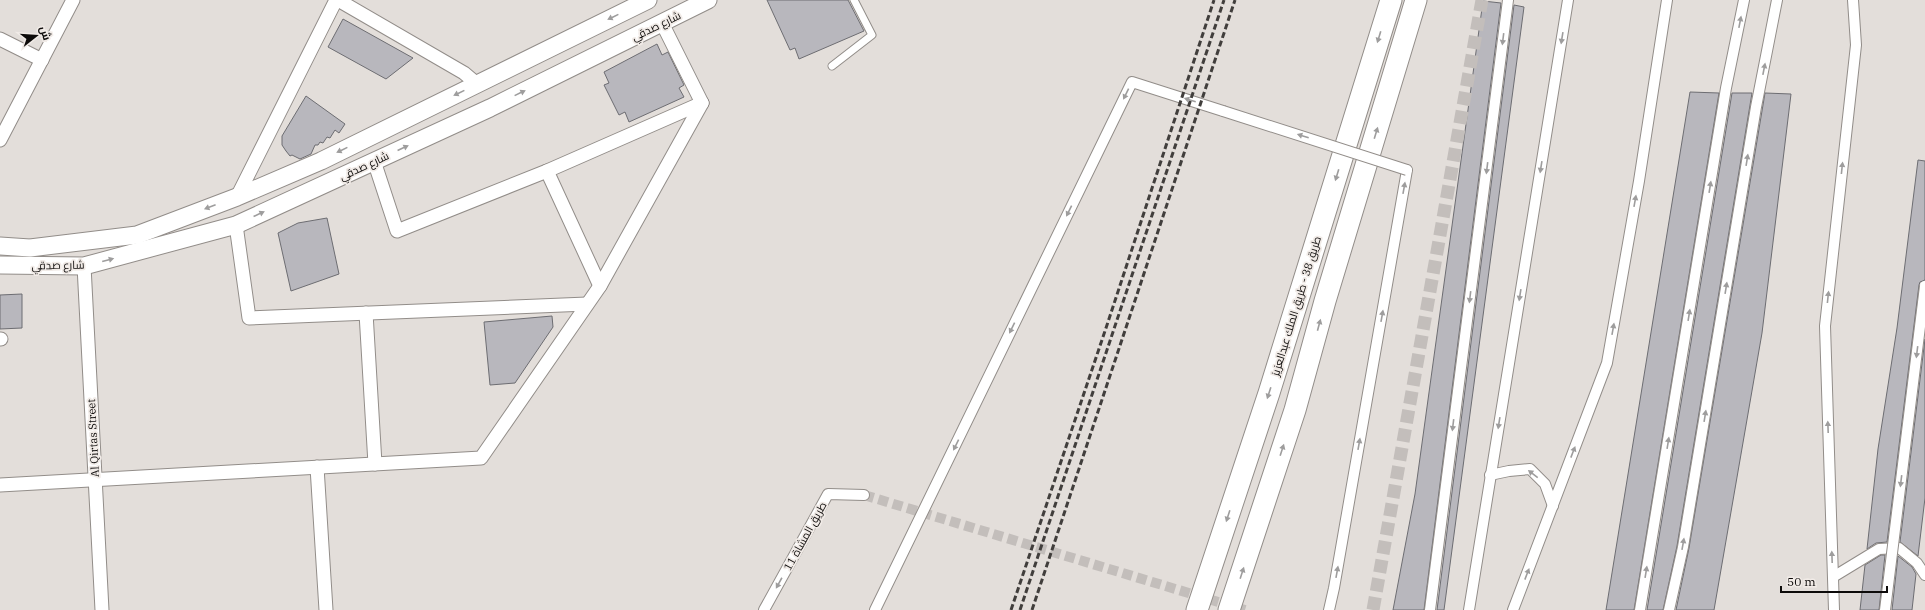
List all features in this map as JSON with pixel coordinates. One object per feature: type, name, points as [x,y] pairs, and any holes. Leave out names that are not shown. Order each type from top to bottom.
[{"type":"main road","name":"طريق 38 - طريق الملك عبدالعزيز","points":[[1197,610],[1269,393],[1391,0]]},
{"type":"main road","points":[[1230,610],[1295,410],[1325,301],[1416,0]]},
{"type":"street","points":[[0,140],[73,0]]},
{"type":"street","points":[[237,197],[337,0],[464,73],[478,84],[490,108]]},
{"type":"street","points":[[649,0],[702,103]]},
{"type":"street","name":"شارع صدقي","points":[[0,246],[30,248],[137,235],[237,197],[321,161],[649,0]]},
{"type":"street","name":"شارع صدقي","points":[[0,265],[84,266],[236,224],[490,108],[708,0]]},
{"type":"street","points":[[1430,610],[1508,0]]},
{"type":"street","points":[[1469,610],[1568,0]]},
{"type":"street","points":[[1513,610],[1607,363],[1639,181],[1667,0]]},
{"type":"street","points":[[1640,610],[1726,88],[1744,0]]},
{"type":"street","points":[[1669,610],[1683,547],[1756,107],[1778,0]]},
{"type":"street","points":[[1834,610],[1825,326],[1856,45],[1853,0]]},
{"type":"street","points":[[0,39],[42,60]]},
{"type":"street","points":[[875,610],[1132,82],[1407,170],[1329,610]]},
{"type":"street","points":[[374,161],[397,231],[547,171],[702,103]]},
{"type":"street","points":[[0,485],[481,458],[600,286],[702,103]]},
{"type":"street","points":[[547,171],[600,286]]},
{"type":"street","points":[[236,224],[248,318],[587,304]]},
{"type":"street","name":"Al Qirtas Street","points":[[84,266],[102,610]]},
{"type":"street","points":[[1885,610],[1925,286]]},
{"type":"street","points":[[366,313],[375,464]]},
{"type":"street","points":[[317,467],[326,610]]},
{"type":"street","points":[[1490,476],[1510,471],[1530,469],[1545,484],[1553,506]]},
{"type":"street","name":"طريق المشاة 11","points":[[764,610],[828,494],[864,495]]},
{"type":"street","points":[[1833,577],[1879,549],[1899,548],[1917,564],[1925,575]]},
{"type":"lane","points":[[832,66],[872,35],[854,0]]},
{"type":"building","points":[[767,0],[848,0],[864,31],[799,59],[795,48],[790,50]]},
{"type":"building","points":[[1483,1],[1501,3],[1424,610],[1393,610],[1415,494]]},
{"type":"building","points":[[1514,5],[1524,7],[1444,610],[1437,610]]},
{"type":"building","points":[[343,19],[413,58],[386,79],[328,47]]},
{"type":"building","points":[[657,44],[662,55],[668,52],[684,85],[679,88],[684,97],[629,122],[625,112],[619,115],[604,85],[609,83],[604,72]]},
{"type":"building","points":[[1690,92],[1719,93],[1634,610],[1606,610]]},
{"type":"building","points":[[1732,93],[1752,93],[1677,546],[1663,610],[1647,610]]},
{"type":"building","points":[[1765,93],[1791,94],[1762,333],[1714,610],[1676,610],[1689,548]]},
{"type":"building","points":[[306,96],[345,124],[339,133],[335,130],[330,138],[327,137],[323,143],[320,142],[318,145],[315,145],[311,154],[300,159],[292,155],[290,156],[286,151],[282,145],[282,136]]},
{"type":"building","points":[[1918,160],[1925,161],[1925,280],[1920,282],[1919,285],[1887,542],[1876,543],[1867,549],[1878,449],[1897,328]]},
{"type":"building","points":[[327,218],[339,274],[291,291],[278,233],[298,223]]},
{"type":"building","points":[[22,294],[22,328],[0,329],[0,295]]},
{"type":"building","points":[[552,316],[553,327],[515,383],[490,385],[484,322]]},
{"type":"building","points":[[1925,339],[1925,498],[1918,556],[1900,542]]},
{"type":"building","points":[[1881,555],[1885,555],[1879,610],[1860,610],[1865,565]]},
{"type":"building","points":[[1898,556],[1912,567],[1916,574],[1912,610],[1892,610]]},
{"type":"tunnel","points":[[1373,610],[1482,0]]},
{"type":"tunnel","points":[[864,495],[1245,610]]},
{"type":"railway","points":[[1011,610],[1214,0]]},
{"type":"railway","points":[[1020,610],[1224,0]]},
{"type":"railway","points":[[1032,610],[1235,0]]}]
